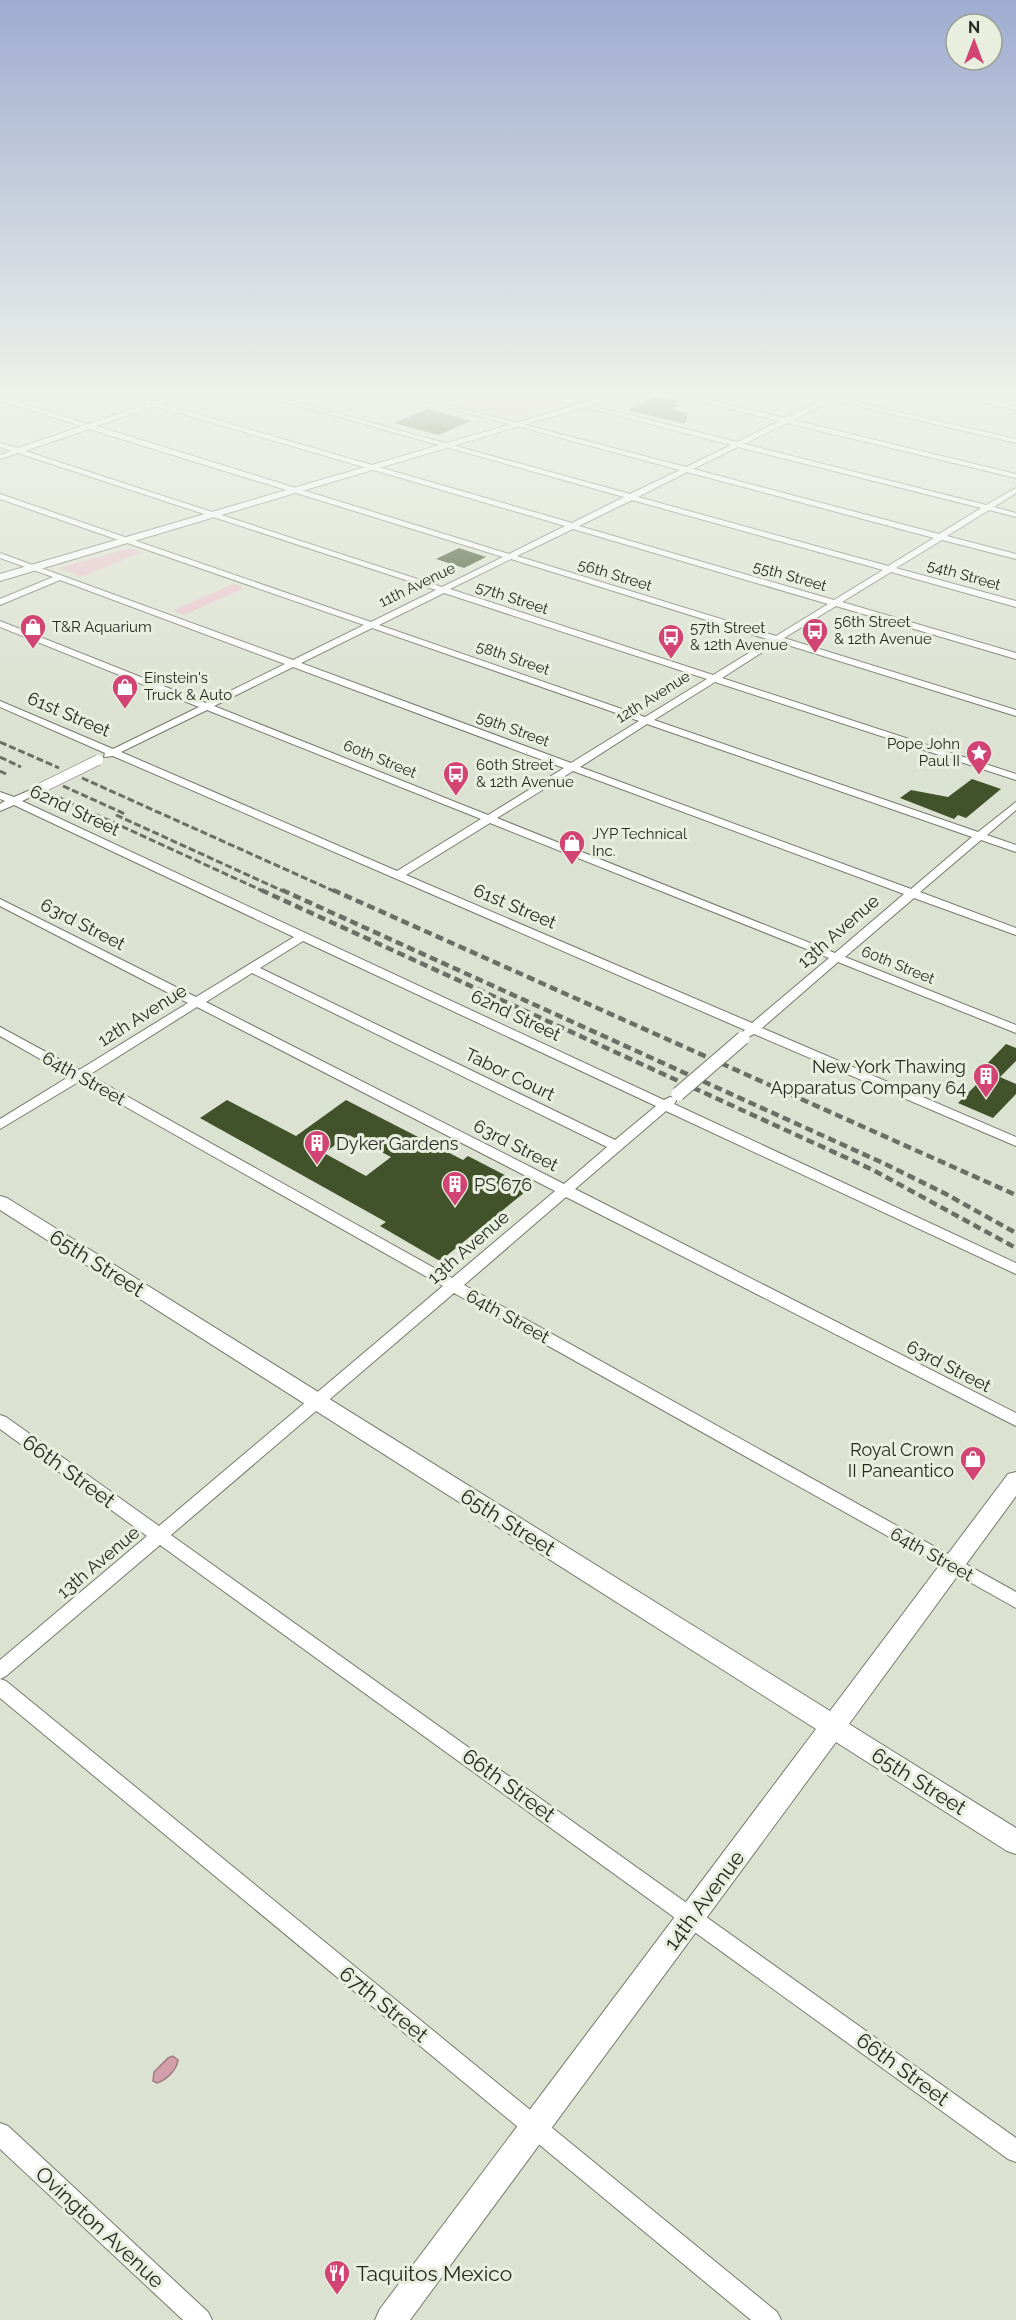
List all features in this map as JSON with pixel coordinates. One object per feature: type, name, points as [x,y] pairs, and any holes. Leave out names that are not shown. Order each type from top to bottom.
[{"type":"main road","points":[[0,578],[269,498]]},
{"type":"main road","name":"65th Street","points":[[0,1202],[1016,1842]]},
{"type":"main road","name":"14th Avenue","points":[[391,2320],[1016,1480]]},
{"type":"street","name":"58th Street","points":[[7,498],[1016,849]]},
{"type":"street","name":"57th Street","points":[[163,498],[1016,777]]},
{"type":"street","name":"56th Street","points":[[323,498],[1016,713]]},
{"type":"street","name":"55th Street","points":[[477,498],[1016,656]]},
{"type":"street","name":"11th Avenue","points":[[0,808],[628,498]]},
{"type":"street","name":"54th Street","points":[[636,498],[1016,604]]},
{"type":"street","points":[[795,498],[1016,557]]},
{"type":"street","points":[[949,498],[1016,515]]},
{"type":"street","name":"12th Avenue","points":[[399,875],[1003,498]]},
{"type":"street","name":"59th Street","points":[[0,555],[1016,932]]},
{"type":"street","points":[[0,602],[61,577]]},
{"type":"street","name":"60th Street","points":[[0,624],[1016,1029]]},
{"type":"street","name":"61st Street","points":[[0,704],[1016,1142]]},
{"type":"street","name":"62nd Street","points":[[0,795],[1016,1269]]},
{"type":"street","name":"13th Avenue","points":[[0,1671],[1016,805]]},
{"type":"street","name":"63rd Street","points":[[0,902],[1016,1420]]},
{"type":"street","name":"12th Avenue","points":[[0,1125],[303,936]]},
{"type":"street","name":"Tabor Court","points":[[251,968],[616,1146]]},
{"type":"street","name":"64th Street","points":[[0,1030],[1016,1601]]},
{"type":"street","name":"66th Street","points":[[0,1421],[1016,2151]]},
{"type":"street","name":"67th Street","points":[[0,1687],[769,2320]]},
{"type":"street","name":"Ovington Avenue","points":[[0,2134],[200,2320]]},
{"type":"shaded area","points":[[130,548],[143,552],[81,577],[59,568]]},
{"type":"shaded area","points":[[233,584],[244,588],[184,615],[173,611]]},
{"type":"shaded area","points":[[173,2056],[178,2060],[173,2071],[160,2082],[153,2081],[154,2072]]},
{"type":"building","points":[[459,548],[486,557],[464,568],[436,559]]},
{"type":"building","points":[[972,779],[1001,789],[966,818],[958,815],[954,819],[900,798],[911,790],[948,797]]},
{"type":"building","name":"New York Thawing Apparatus Company 64","points":[[1006,1044],[1016,1048],[1016,1061],[1000,1077],[1016,1084],[1016,1094],[993,1118],[958,1103],[988,1073],[981,1070]]},
{"type":"building","points":[[227,1100],[296,1136],[346,1100],[463,1160],[468,1156],[530,1188],[440,1261],[380,1226],[386,1222],[200,1118]],"holes":[[[349,1135],[391,1157],[366,1176],[324,1153]]]},
{"type":"railway","points":[[0,742],[59,768]]},
{"type":"railway","points":[[0,757],[21,767]]},
{"type":"railway","points":[[0,771],[6,774]]},
{"type":"railway","points":[[82,778],[336,892]]},
{"type":"railway","points":[[63,786],[125,814]]},
{"type":"railway","points":[[49,793],[265,892]]},
{"type":"railway","points":[[116,815],[285,892]]},
{"type":"railway","points":[[261,890],[873,1170],[1016,1248]]},
{"type":"railway","points":[[282,890],[883,1163],[944,1193],[1016,1233]]},
{"type":"railway","points":[[333,890],[1016,1195]]},
{"type":"place","name":"T&R Aquarium","points":[[33,650]]},
{"type":"place","name":"56th Street & 12th Avenue","points":[[815,654]]},
{"type":"place","name":"57th Street & 12th Avenue","points":[[671,660]]},
{"type":"place","name":"Einstein's Truck & Auto","points":[[125,710]]},
{"type":"place","name":"Pope John Paul II","points":[[979,776]]},
{"type":"place","name":"60th Street & 12th Avenue","points":[[456,797]]},
{"type":"place","name":"JYP Technical Inc.","points":[[572,866]]},
{"type":"place","name":"New York Thawing Apparatus Company 64","points":[[986,1099]]},
{"type":"place","name":"Dyker Gardens","points":[[317,1166]]},
{"type":"place","name":"PS 676","points":[[455,1207]]},
{"type":"place","name":"Royal Crown II Paneantico","points":[[973,1482]]},
{"type":"place","name":"Taquitos Mexico","points":[[337,2296]]}]
